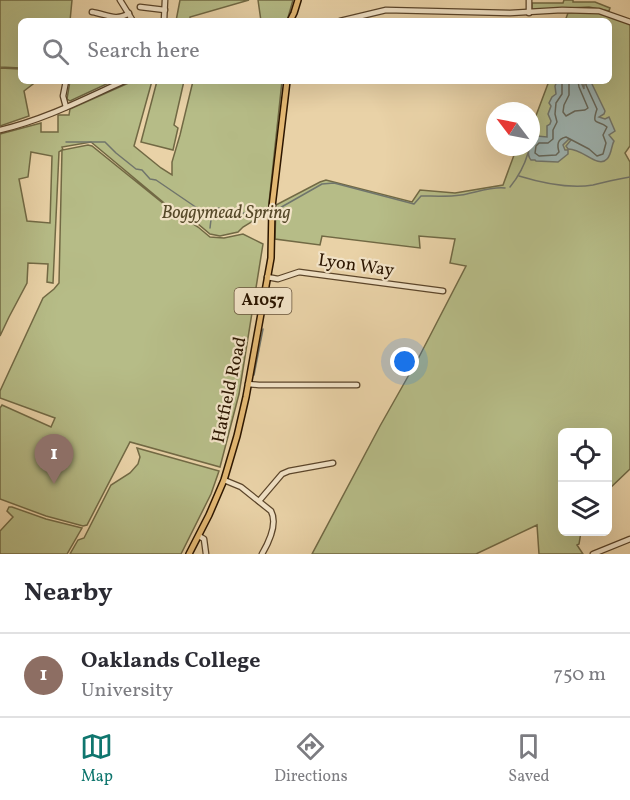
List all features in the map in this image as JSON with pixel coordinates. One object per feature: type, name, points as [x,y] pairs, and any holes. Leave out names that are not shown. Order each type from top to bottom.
[{"type":"main road","points":[[293,18],[298,0]]},
{"type":"main road","name":"Hatfield Road","points":[[189,554],[203,539],[224,480],[237,436],[248,384],[271,249],[272,207],[287,84]]},
{"type":"street","points":[[120,0],[132,18]]},
{"type":"street","points":[[164,18],[165,0]]},
{"type":"street","points":[[529,0],[529,13]]},
{"type":"street","points":[[140,7],[165,10]]},
{"type":"street","points":[[352,18],[393,10],[529,13],[569,10],[599,11],[630,22]]},
{"type":"street","points":[[92,12],[110,17],[122,17],[129,13]]},
{"type":"street","points":[[65,84],[63,96],[66,107]]},
{"type":"street","points":[[0,130],[26,124],[117,84]]},
{"type":"street","name":"Lyon Way","points":[[267,277],[278,279],[299,272],[443,291]]},
{"type":"street","points":[[248,384],[357,385]]},
{"type":"street","points":[[259,501],[282,474],[333,463]]},
{"type":"street","points":[[224,480],[241,487],[271,511],[273,516],[271,535],[262,554]]},
{"type":"street","points":[[203,539],[206,554]]},
{"type":"street","points":[[593,554],[630,539]]},
{"type":"green space","points":[[0,0],[72,0],[70,18],[18,18],[18,68],[0,67]]},
{"type":"green space","points":[[180,0],[249,0],[190,18],[177,18]]},
{"type":"green space","points":[[258,0],[293,0],[288,18],[261,18]]},
{"type":"green space","points":[[564,0],[595,2],[610,8],[609,11],[589,7],[532,10],[532,3],[563,3]]},
{"type":"green space","points":[[568,13],[599,13],[630,24],[630,146],[625,153],[630,162],[630,469],[612,486],[612,428],[558,428],[558,536],[580,536],[577,545],[583,554],[539,554],[537,525],[476,554],[312,554],[466,266],[450,263],[455,239],[419,236],[420,248],[322,236],[320,245],[275,239],[276,205],[326,180],[412,202],[420,190],[455,193],[503,185],[514,156],[540,156],[540,105],[548,84],[612,84],[612,18],[566,18]]},
{"type":"green space","points":[[0,68],[18,69],[18,84],[33,84],[24,91],[29,116],[0,126]]},
{"type":"green space","points":[[70,84],[107,84],[70,101],[67,99]]},
{"type":"green space","name":"Boggymead Spring","points":[[126,84],[151,84],[134,146],[172,175],[172,162],[192,84],[282,84],[268,212],[238,232],[220,236],[210,234],[192,219],[169,207],[91,142],[62,147],[63,150],[92,146],[170,209],[210,237],[224,238],[243,234],[263,244],[239,394],[220,467],[130,442],[87,525],[83,526],[46,516],[0,499],[0,408],[2,405],[51,427],[55,418],[0,398],[0,391],[43,298],[59,283],[62,150],[59,152],[53,283],[47,282],[48,264],[28,263],[27,283],[0,336],[0,134],[41,123],[41,132],[58,132],[58,115],[69,115],[70,109]],"holes":[[[31,152],[52,156],[50,223],[27,221],[19,179],[28,177]]]},
{"type":"green space","points":[[156,84],[183,84],[174,125],[178,128],[173,150],[141,142]]},
{"type":"green space","points":[[137,448],[219,471],[211,494],[181,554],[70,554],[78,540],[84,538],[111,485],[130,473],[138,464],[140,457]]},
{"type":"green space","points":[[9,507],[82,528],[67,554],[0,554],[0,531],[13,517],[7,511]]},
{"type":"water","points":[[556,84],[582,84],[584,89],[584,84],[592,84],[605,111],[599,117],[605,119],[609,117],[615,131],[609,135],[614,141],[607,159],[599,162],[568,149],[566,146],[571,140],[569,139],[563,145],[565,150],[568,150],[568,154],[558,162],[531,160],[529,156],[540,156],[540,136],[547,137],[547,126],[551,121],[548,114],[551,106],[549,103],[556,94]]},
{"type":"waterway","points":[[66,142],[105,142],[136,169],[142,170],[150,179],[156,180],[200,210],[215,210]]},
{"type":"waterway","points":[[510,187],[521,171],[527,156]]},
{"type":"waterway","points":[[519,176],[566,186],[593,185],[630,177]]},
{"type":"waterway","points":[[278,209],[322,184],[334,183],[414,204],[421,196],[456,196],[505,188]]},
{"type":"waterway","points":[[210,228],[211,219],[218,208],[237,214],[264,210]]},
{"type":"waterway","points":[[254,375],[263,329]]},
{"type":"place","name":"Oaklands College","points":[[54,484]]}]
